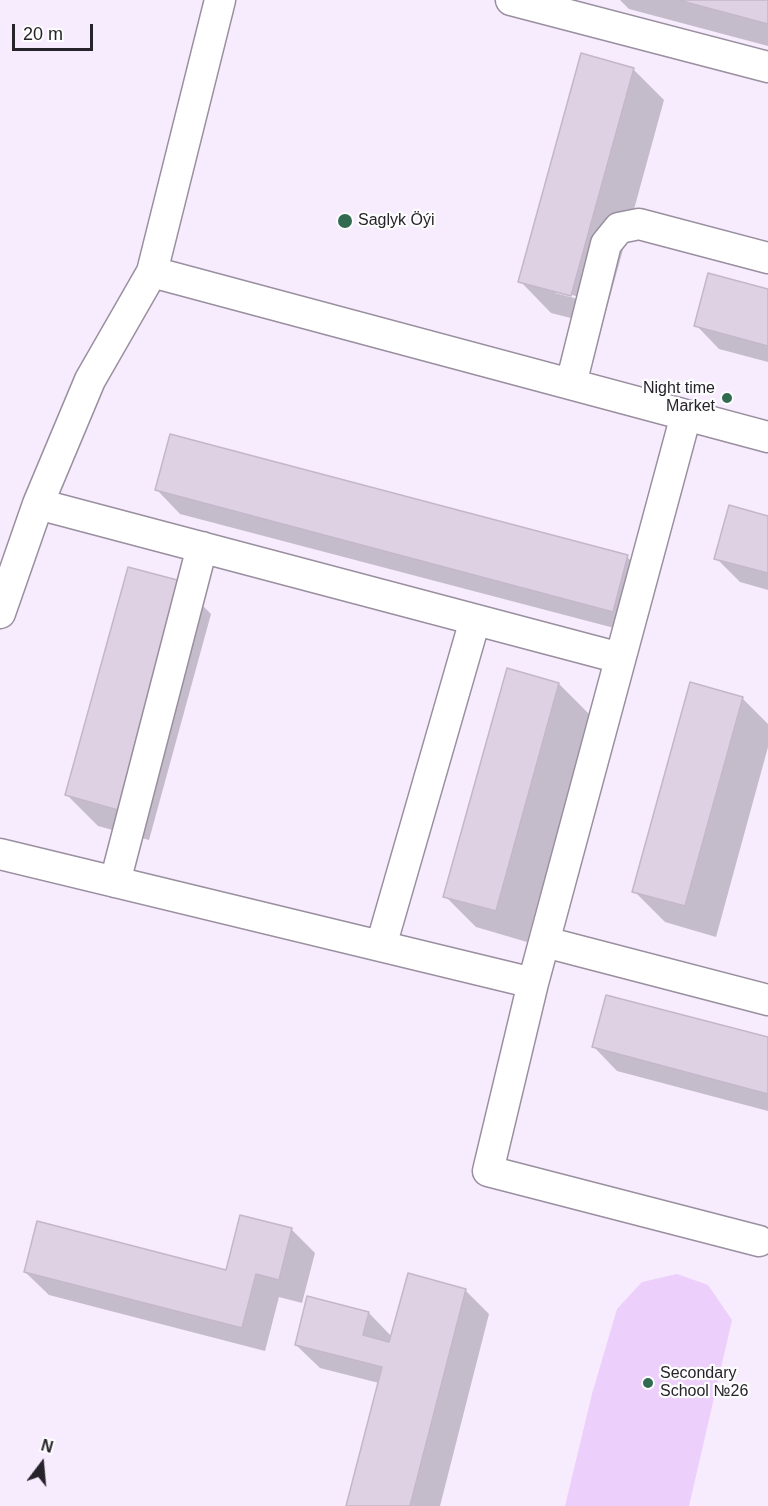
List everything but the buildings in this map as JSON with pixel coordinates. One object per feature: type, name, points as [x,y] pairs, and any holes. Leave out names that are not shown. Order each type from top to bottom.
[{"type":"street","points":[[0,613],[38,504],[90,380],[152,272],[220,0]]},
{"type":"street","points":[[511,0],[547,5],[768,67]]},
{"type":"street","points":[[571,384],[606,244],[619,228],[639,224],[768,258]]},
{"type":"street","points":[[152,272],[768,437]]},
{"type":"street","points":[[686,415],[544,942],[488,1170],[759,1241]]},
{"type":"street","points":[[38,504],[620,658]]},
{"type":"street","points":[[115,882],[202,547]]},
{"type":"street","points":[[381,946],[476,620]]},
{"type":"street","points":[[0,854],[533,984]]},
{"type":"street","points":[[544,942],[768,1000]]},
{"type":"shaded area","points":[[677,1274],[708,1285],[732,1320],[689,1506],[565,1506],[592,1394],[617,1309],[642,1282]]},
{"type":"place","name":"Saglyk Öýi","points":[[345,221]]},
{"type":"place","name":"Night time Market","points":[[727,398]]},
{"type":"place","name":"Secondary School №26","points":[[648,1383]]}]
